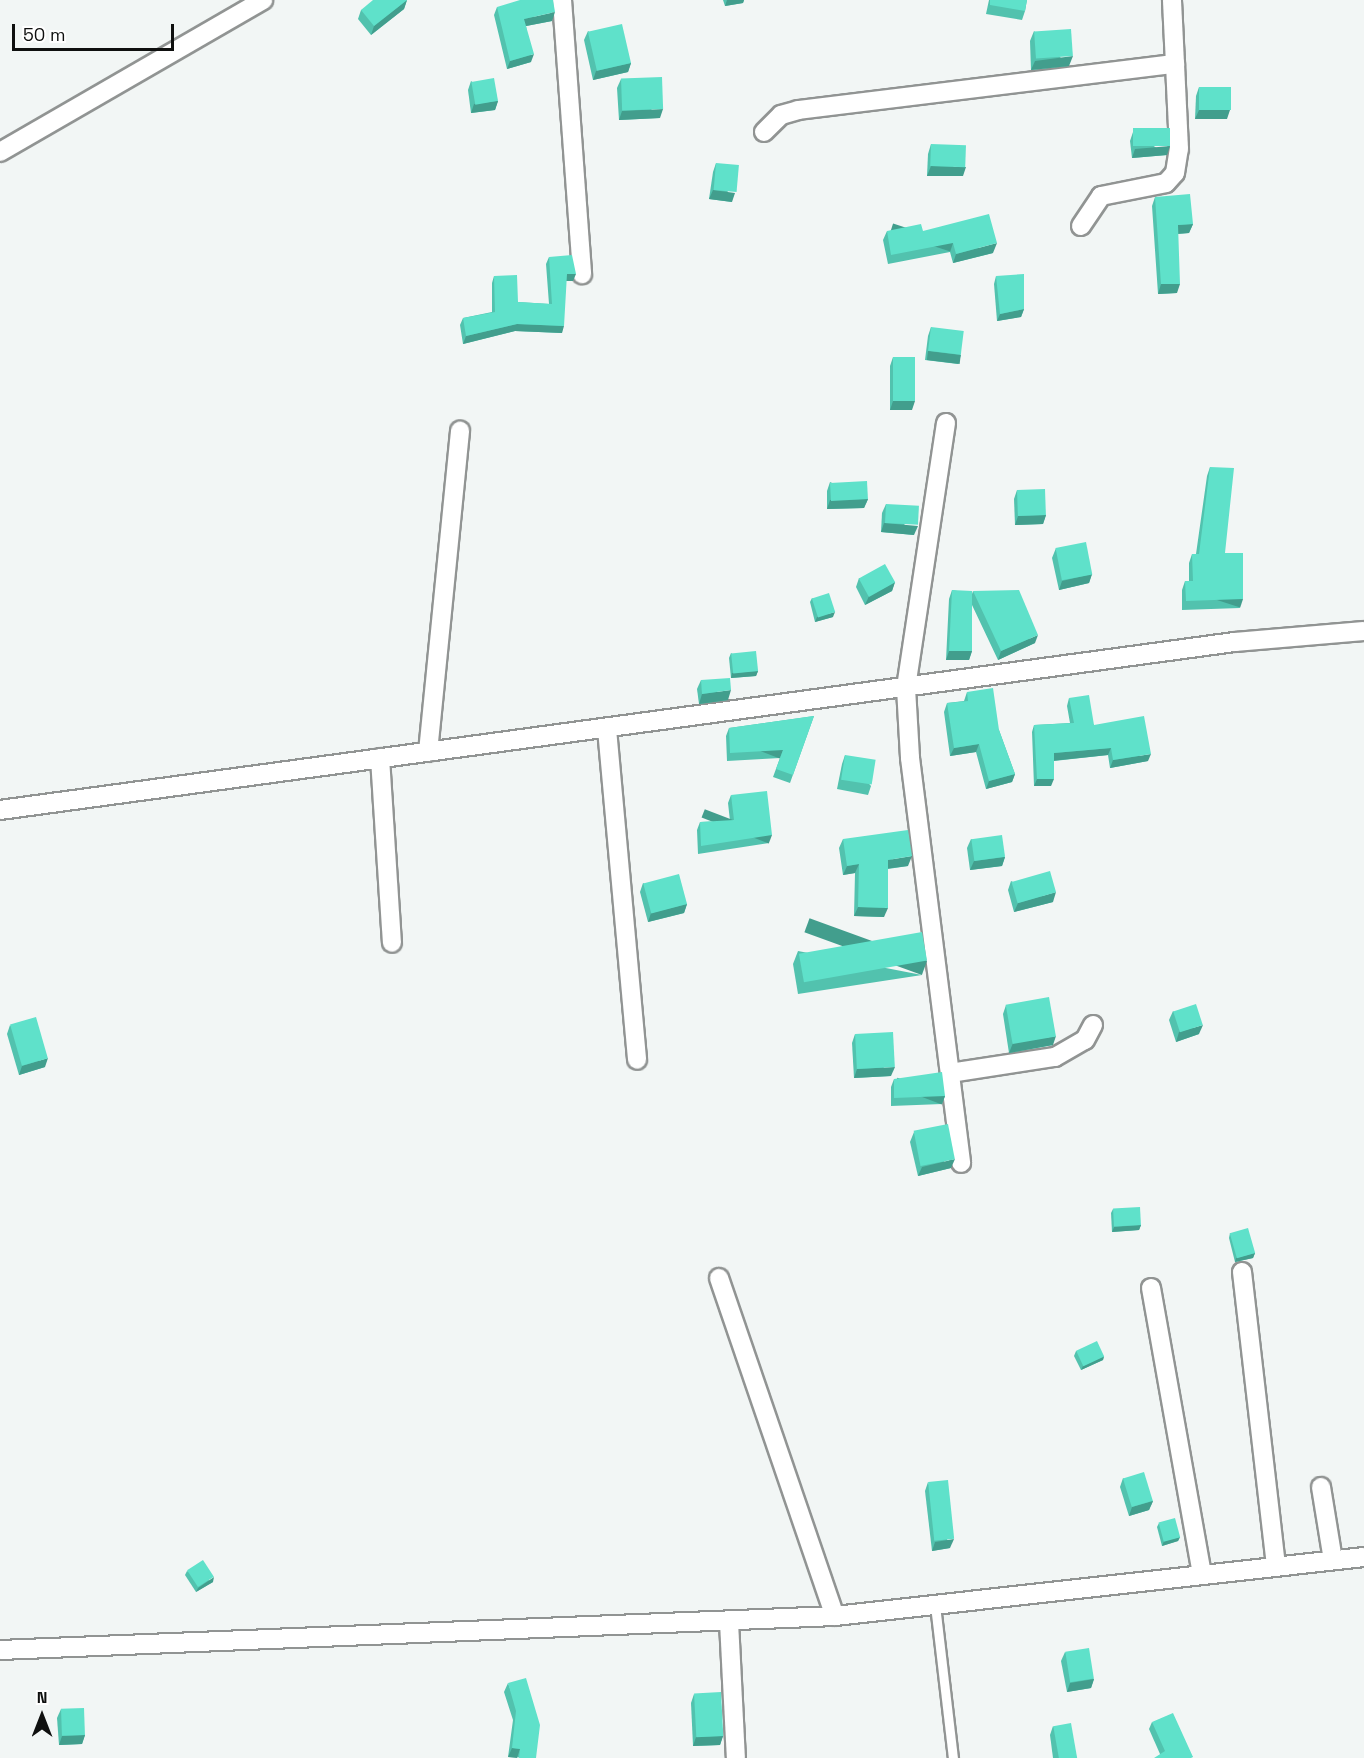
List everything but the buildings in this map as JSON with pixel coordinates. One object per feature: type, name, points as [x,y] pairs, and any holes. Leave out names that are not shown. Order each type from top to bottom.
[{"type":"street","points":[[0,152],[263,0]]},
{"type":"street","points":[[562,0],[582,274]]},
{"type":"street","points":[[1081,226],[1101,196],[1166,183],[1175,173],[1175,64],[1172,0]]},
{"type":"street","points":[[764,132],[781,115],[798,110],[1175,64]]},
{"type":"street","points":[[946,423],[906,687],[910,758],[961,1163]]},
{"type":"street","points":[[428,752],[460,431]]},
{"type":"street","points":[[0,810],[1235,642],[1364,631]]},
{"type":"street","points":[[607,729],[637,1060]]},
{"type":"street","points":[[380,758],[392,943]]},
{"type":"street","points":[[950,1073],[1062,1054],[1085,1040],[1093,1025]]},
{"type":"street","points":[[1242,1272],[1276,1566]]},
{"type":"street","points":[[719,1278],[835,1616]]},
{"type":"street","points":[[1151,1288],[1202,1575]]},
{"type":"street","points":[[1321,1487],[1332,1560]]},
{"type":"street","points":[[0,1650],[835,1616],[1364,1557]]},
{"type":"street","points":[[729,1622],[736,1758]]},
{"type":"lane","points":[[935,1605],[953,1758]]}]
